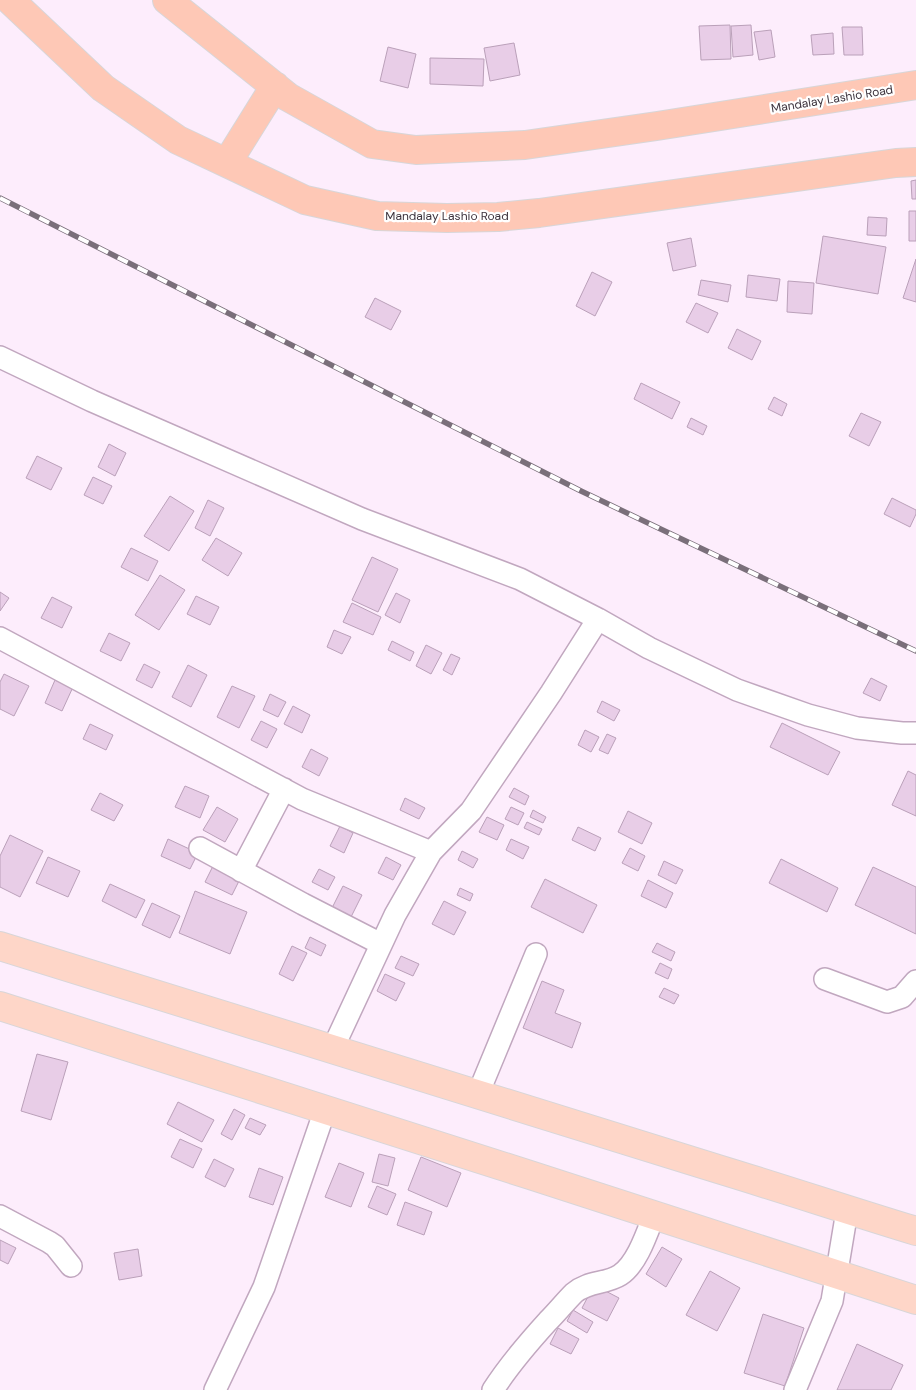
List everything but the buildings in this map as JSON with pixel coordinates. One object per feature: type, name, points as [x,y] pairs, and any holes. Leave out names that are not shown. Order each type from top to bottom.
[{"type":"highway","name":"Mandalay Lashio Road","points":[[10,0],[103,88],[178,140],[305,200],[377,216],[447,218],[498,217],[539,213],[896,163],[916,162]]},
{"type":"highway","name":"Mandalay Lashio Road","points":[[167,0],[288,97],[372,144],[416,150],[525,145],[916,85]]},
{"type":"highway","points":[[227,164],[275,86]]},
{"type":"main road","points":[[0,946],[333,1048],[847,1211],[916,1231]]},
{"type":"main road","points":[[0,1006],[916,1300]]},
{"type":"street","points":[[0,357],[92,401],[362,519],[520,579],[598,619],[649,648],[738,690],[808,715],[857,728],[902,734],[916,733]]},
{"type":"street","points":[[333,1048],[394,915],[432,852],[471,811],[598,619]]},
{"type":"street","points":[[0,638],[302,799],[432,852]]},
{"type":"street","points":[[241,871],[284,789]]},
{"type":"street","points":[[200,848],[381,944]]},
{"type":"street","points":[[478,1094],[536,954]]},
{"type":"street","points":[[825,980],[887,1002],[902,997],[916,981]]},
{"type":"street","points":[[215,1390],[264,1287],[325,1110]]},
{"type":"street","points":[[795,1390],[828,1315],[847,1211]]},
{"type":"street","points":[[493,1390],[518,1355],[576,1292],[589,1284],[620,1275],[630,1265],[639,1250],[654,1215]]},
{"type":"street","points":[[0,1216],[55,1246],[71,1266]]},
{"type":"railway","points":[[0,198],[581,491],[916,651]]}]
